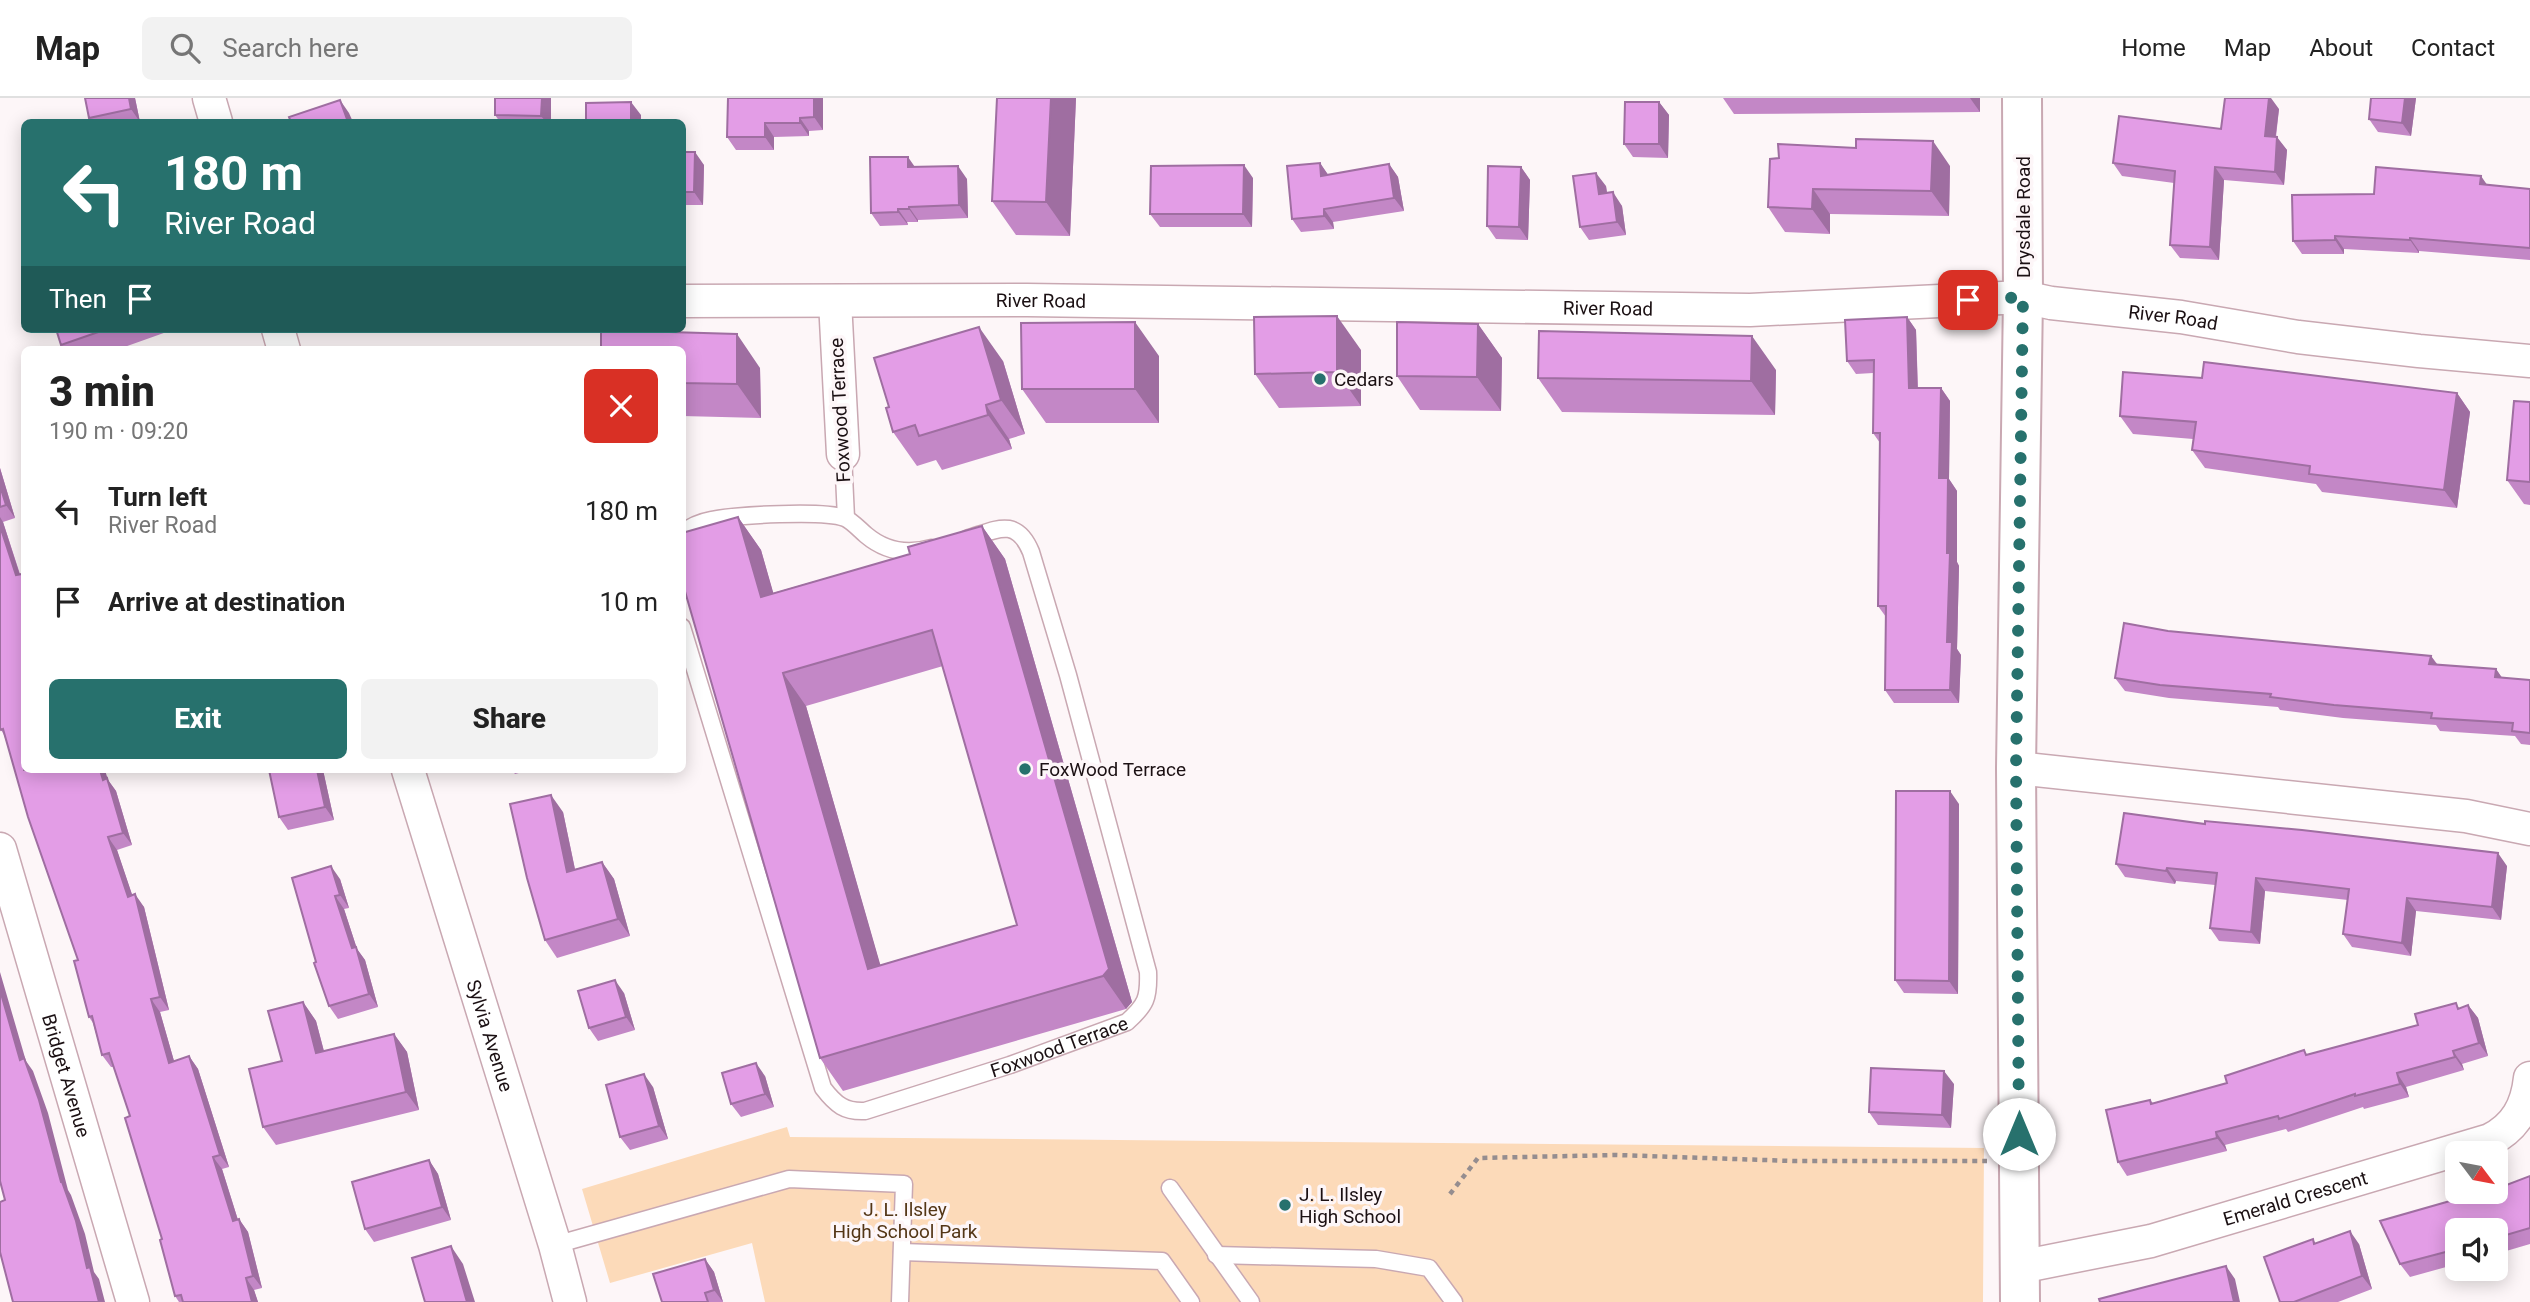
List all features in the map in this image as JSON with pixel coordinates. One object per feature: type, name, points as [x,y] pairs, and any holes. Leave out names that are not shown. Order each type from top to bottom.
[{"type":"street","points":[[209,98],[215,119]]},
{"type":"street","name":"Drysdale Road","points":[[2020,1285],[2016,768],[2023,297],[2022,98]]},
{"type":"street","name":"River Road","points":[[686,301],[1027,300],[1750,310],[2023,297],[2051,303],[2181,317],[2298,337],[2530,361]]},
{"type":"street","name":"Foxwood Terrace","points":[[835,301],[843,454]]},
{"type":"street","points":[[2016,768],[2466,816],[2530,829]]},
{"type":"street","name":"Sylvia Avenue","points":[[409,773],[555,1245],[570,1302]]},
{"type":"street","name":"Bridget Avenue","points":[[0,849],[133,1302]]},
{"type":"street","name":"Emerald Crescent","points":[[2020,1285],[2151,1241],[2490,1140],[2510,1126],[2521,1113],[2530,1078]]},
{"type":"lane","name":"Foxwood Terrace","points":[[686,640],[824,1088],[832,1100],[849,1111],[865,1111],[1010,1065],[1127,1022],[1139,1012],[1149,990],[1149,972],[1068,675],[1025,537],[1018,531],[1007,528],[910,553],[883,546],[846,519],[843,454]]},
{"type":"lane","points":[[686,530],[711,520],[737,517],[813,514],[846,519]]},
{"type":"lane","points":[[555,1245],[789,1179],[904,1184],[900,1302]]},
{"type":"lane","points":[[1170,1188],[1251,1302]]},
{"type":"lane","points":[[902,1252],[1162,1261],[1191,1302]]},
{"type":"lane","points":[[1216,1255],[1376,1259],[1429,1268],[1454,1302]]},
{"type":"path","points":[[1450,1194],[1478,1158],[1617,1155],[1793,1161],[2020,1160]]},
{"type":"green space","name":"J. L. Ilsley High School Park","points":[[787,1127],[790,1137],[1984,1148],[1983,1302],[765,1302],[752,1243],[610,1283],[582,1189]]},
{"type":"building","points":[[85,98],[129,98],[131,109],[89,118]]},
{"type":"building","points":[[495,98],[542,98],[541,116],[495,115]]},
{"type":"building","points":[[728,98],[814,98],[814,117],[800,118],[800,123],[765,123],[765,137],[727,137]]},
{"type":"building","points":[[997,98],[1051,98],[1046,202],[992,201]]},
{"type":"building","points":[[2225,98],[2269,98],[2265,136],[2277,137],[2275,172],[2215,167],[2210,247],[2170,245],[2175,171],[2113,163],[2119,116],[2221,129]]},
{"type":"building","points":[[2371,98],[2405,98],[2402,123],[2369,119]]},
{"type":"building","points":[[340,100],[347,119],[290,119],[289,117]]},
{"type":"building","points":[[631,102],[631,119],[586,119],[586,103]]},
{"type":"building","points":[[1625,102],[1659,102],[1659,144],[1624,144]]},
{"type":"building","points":[[1856,139],[1933,141],[1931,191],[1813,189],[1812,209],[1768,207],[1770,159],[1779,158],[1778,144],[1856,148]]},
{"type":"building","points":[[686,152],[695,152],[694,192],[686,192]]},
{"type":"building","points":[[870,157],[908,157],[908,167],[958,166],[959,205],[909,207],[898,209],[898,212],[871,213]]},
{"type":"building","points":[[1320,163],[1321,176],[1389,164],[1394,198],[1324,209],[1324,216],[1292,219],[1287,166]]},
{"type":"building","points":[[1244,165],[1243,214],[1150,214],[1151,166]]},
{"type":"building","points":[[1488,166],[1521,167],[1519,227],[1487,226]]},
{"type":"building","points":[[2376,167],[2481,176],[2480,184],[2530,189],[2530,248],[2410,238],[2335,236],[2335,240],[2293,241],[2292,195],[2374,194]]},
{"type":"building","points":[[1596,173],[1599,194],[1613,192],[1617,222],[1580,227],[1573,176]]},
{"type":"building","points":[[1337,316],[1337,372],[1255,374],[1254,317]]},
{"type":"building","points":[[1907,317],[1909,388],[1941,388],[1939,478],[1948,478],[1947,553],[1950,553],[1947,642],[1952,642],[1950,690],[1885,690],[1886,606],[1878,606],[1880,433],[1873,433],[1874,360],[1847,361],[1845,320]]},
{"type":"building","points":[[1135,322],[1135,389],[1022,389],[1021,323]]},
{"type":"building","points":[[1397,322],[1478,324],[1477,377],[1397,376]]},
{"type":"building","points":[[979,327],[1001,400],[986,405],[988,415],[919,436],[915,425],[893,432],[886,408],[889,407],[874,358]]},
{"type":"building","points":[[1539,331],[1752,336],[1751,381],[1538,378]]},
{"type":"building","points":[[57,333],[96,333],[61,345]]},
{"type":"building","points":[[601,333],[737,334],[737,384],[686,383],[686,346],[601,346]]},
{"type":"building","points":[[2204,362],[2457,393],[2444,490],[2309,474],[2310,466],[2192,450],[2196,422],[2120,416],[2123,372],[2202,378]]},
{"type":"building","points":[[2514,401],[2530,402],[2530,482],[2507,480]]},
{"type":"building","points":[[0,486],[6,505],[0,507]]},
{"type":"building","name":"FoxWood Terrace","points":[[738,517],[761,597],[910,554],[908,547],[982,526],[1109,969],[1103,976],[820,1058],[686,595],[686,532]],"holes":[[[932,630],[1017,925],[868,969],[783,673]]]},
{"type":"building","points":[[0,526],[16,575],[21,574],[21,773],[101,773],[103,780],[107,778],[123,833],[108,837],[128,897],[135,894],[160,997],[151,999],[169,1063],[189,1056],[220,1155],[213,1157],[233,1221],[239,1219],[253,1276],[246,1278],[252,1302],[183,1302],[181,1295],[175,1296],[160,1240],[162,1239],[125,1118],[130,1116],[109,1053],[102,1055],[92,1016],[89,1017],[74,961],[78,960],[28,817],[3,729],[0,728]]},
{"type":"building","points":[[2124,623],[2168,631],[2431,656],[2429,664],[2496,669],[2495,677],[2530,680],[2530,733],[2512,731],[2513,723],[2431,718],[2432,713],[2334,705],[2270,697],[2271,694],[2160,685],[2115,678]]},
{"type":"building","points":[[270,773],[318,773],[325,807],[279,817]]},
{"type":"building","points":[[1896,791],[1950,791],[1949,981],[1895,980]]},
{"type":"building","points":[[551,795],[567,872],[602,862],[618,919],[545,940],[510,804]]},
{"type":"building","points":[[2124,813],[2205,824],[2205,821],[2302,830],[2498,853],[2492,907],[2407,898],[2402,943],[2343,934],[2349,889],[2256,878],[2251,932],[2210,928],[2217,873],[2167,868],[2166,871],[2116,864]]},
{"type":"building","points":[[331,866],[340,895],[335,896],[352,948],[356,947],[369,994],[329,1006],[314,963],[316,962],[292,878]]},
{"type":"building","points":[[615,980],[626,1017],[589,1028],[578,991]]},
{"type":"building","points":[[0,990],[20,1060],[24,1058],[39,1100],[61,1182],[76,1221],[87,1268],[90,1267],[99,1302],[13,1302],[0,1252],[0,1202],[5,1200],[0,1181]]},
{"type":"building","points":[[303,1002],[316,1053],[394,1034],[406,1092],[263,1127],[249,1069],[282,1061],[268,1011]]},
{"type":"building","points":[[2456,1003],[2458,1009],[2468,1005],[2479,1043],[2453,1051],[2455,1057],[2397,1073],[2400,1084],[2355,1094],[2279,1119],[2278,1116],[2216,1132],[2217,1138],[2118,1162],[2106,1110],[2150,1100],[2151,1104],[2227,1083],[2225,1076],[2304,1050],[2306,1055],[2418,1025],[2415,1014]]},
{"type":"building","points":[[756,1063],[765,1094],[731,1104],[722,1073]]},
{"type":"building","points":[[1871,1068],[1944,1071],[1942,1115],[1869,1112]]},
{"type":"building","points":[[644,1074],[659,1126],[620,1137],[606,1085]]},
{"type":"building","points":[[429,1160],[442,1207],[365,1229],[352,1182]]},
{"type":"building","points":[[2530,1176],[2530,1228],[2508,1234],[2508,1218],[2445,1218],[2445,1252],[2400,1264],[2380,1221],[2445,1202],[2508,1204],[2508,1184]]},
{"type":"building","points":[[2350,1231],[2362,1276],[2294,1302],[2280,1302],[2264,1257],[2313,1239],[2314,1244]]},
{"type":"building","points":[[451,1246],[467,1302],[425,1302],[412,1258]]},
{"type":"building","points":[[705,1259],[714,1290],[705,1293],[708,1302],[662,1302],[653,1274]]},
{"type":"building","points":[[2226,1266],[2234,1302],[2100,1302],[2099,1299]]},
{"type":"place","name":"Cedars","points":[[1320,379]]},
{"type":"place","name":"FoxWood Terrace","points":[[1025,769]]},
{"type":"place","name":"J. L. Ilsley High School","points":[[1285,1205]]},
{"type":"route","points":[[1968,300],[2023,297],[2016,768],[2019,1134]]}]
